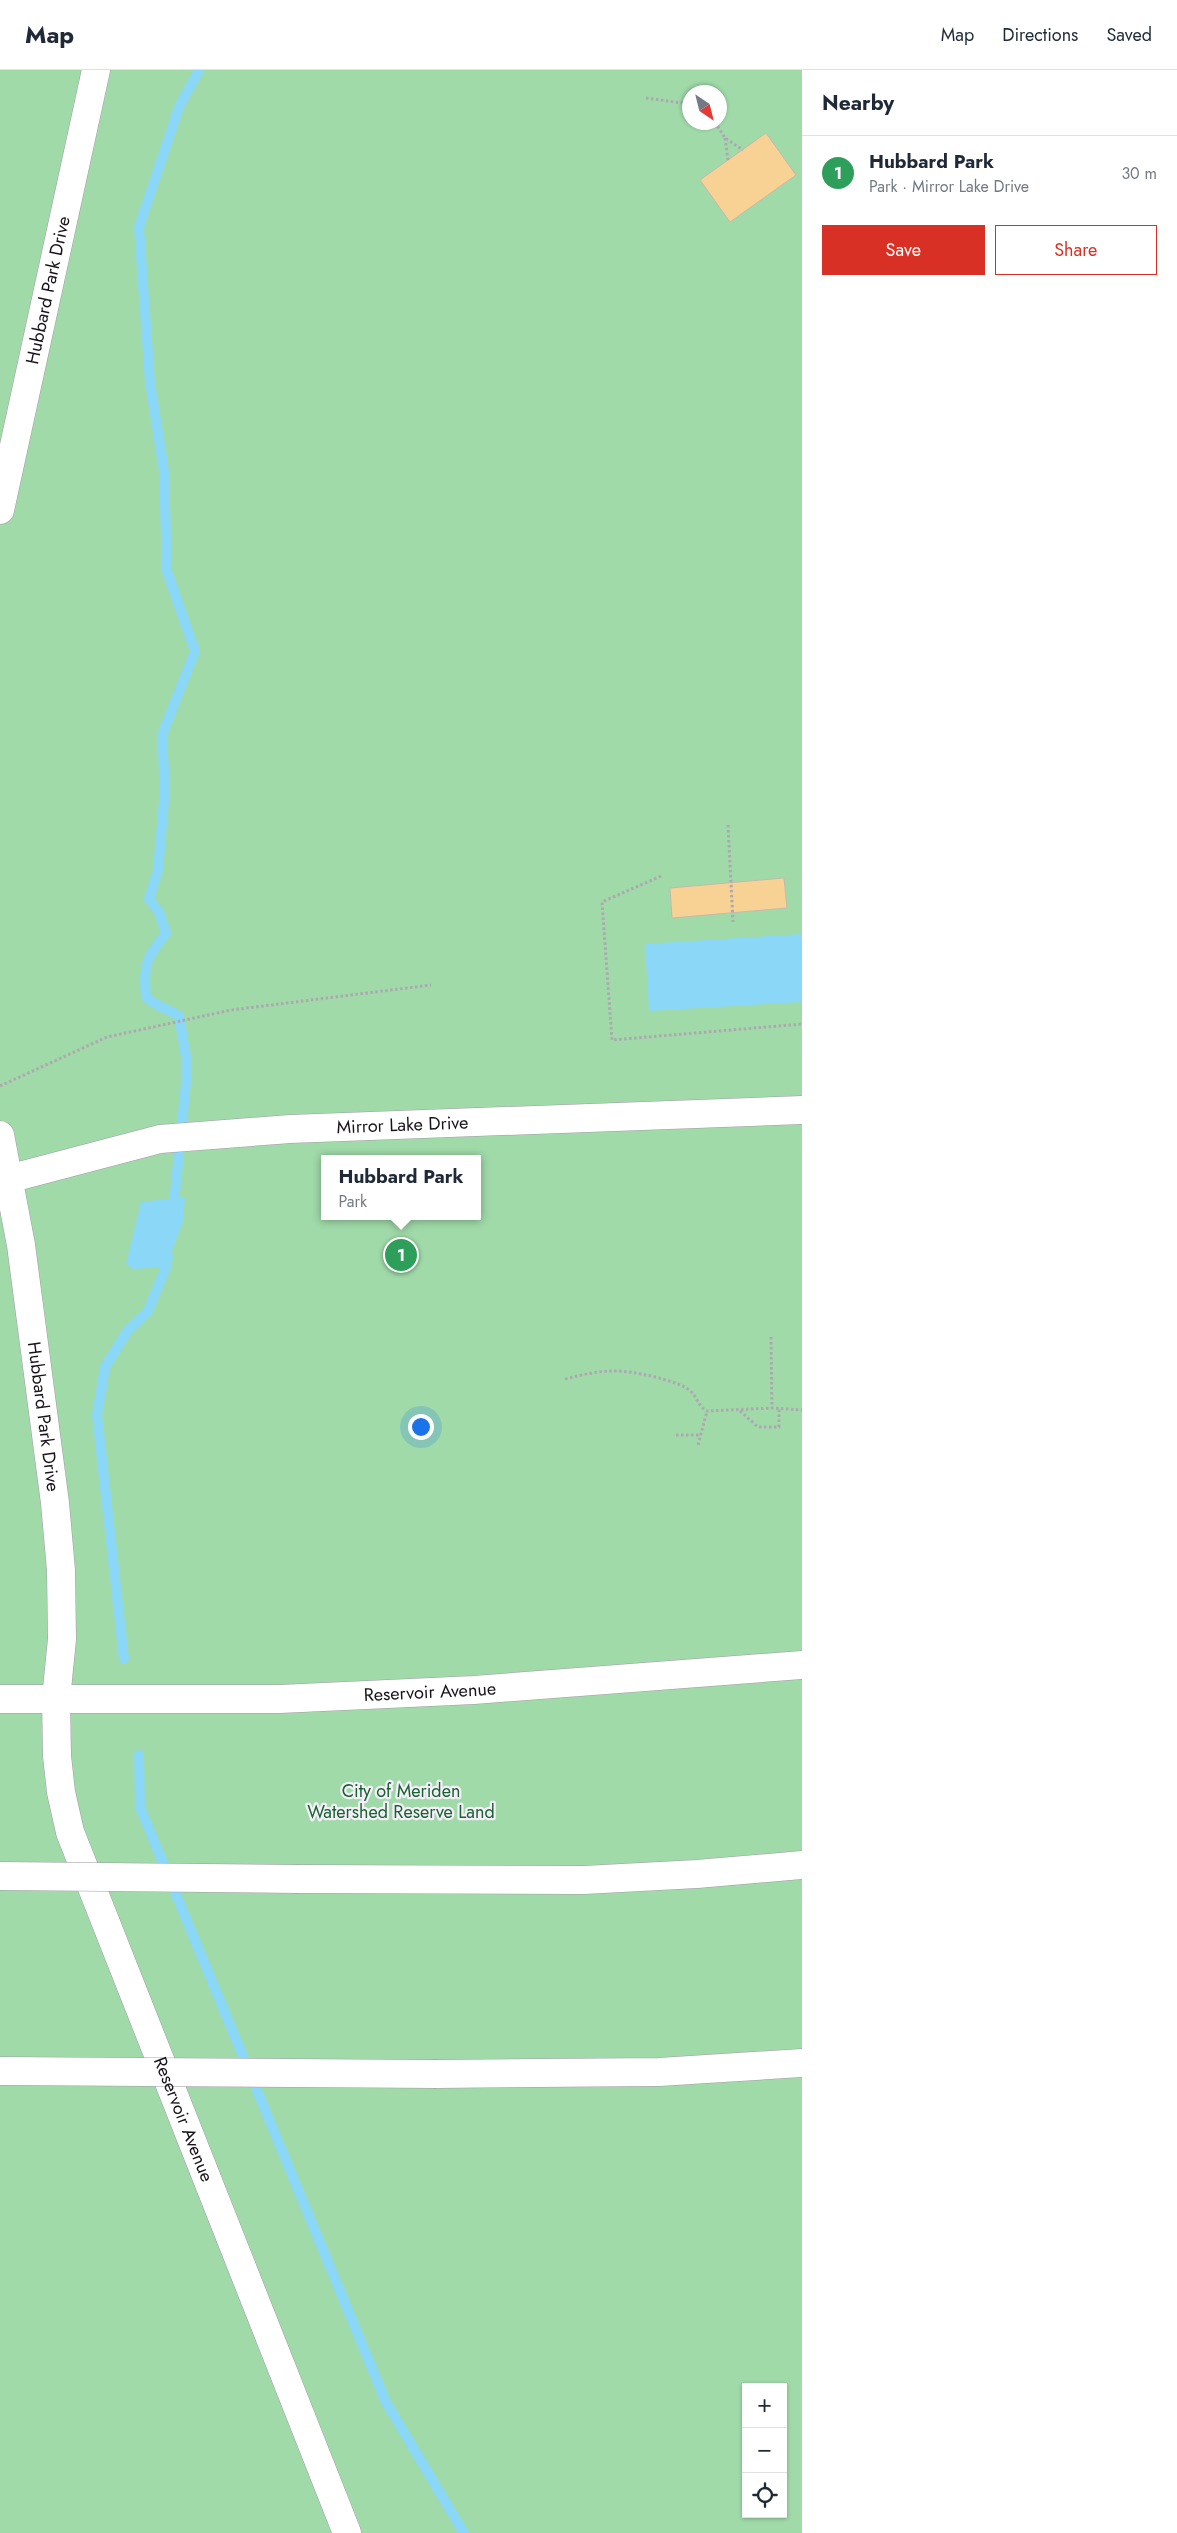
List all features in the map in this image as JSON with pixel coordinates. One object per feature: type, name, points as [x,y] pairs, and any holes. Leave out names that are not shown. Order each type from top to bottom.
[{"type":"main road","name":"Hubbard Park Drive","points":[[0,510],[96,70]]},
{"type":"main road","name":"Mirror Lake Drive","points":[[8,1179],[160,1139],[236,1132],[802,1110]]},
{"type":"main road","name":"Hubbard Park Drive","points":[[0,1135],[21,1245],[55,1503],[61,1570],[62,1639],[56,1699]]},
{"type":"main road","name":"Reservoir Avenue","points":[[0,1699],[300,1698],[474,1690],[802,1665]]},
{"type":"main road","name":"Reservoir Avenue","points":[[56,1699],[57,1756],[61,1792],[70,1832],[347,2533]]},
{"type":"main road","points":[[0,1876],[584,1880],[697,1874],[802,1865]]},
{"type":"main road","points":[[0,2071],[436,2074],[659,2072],[802,2063]]},
{"type":"path","points":[[646,98],[682,103]]},
{"type":"path","points":[[720,130],[725,138],[728,160]]},
{"type":"path","points":[[725,138],[743,150]]},
{"type":"path","points":[[728,825],[733,922]]},
{"type":"path","points":[[661,876],[602,902],[612,1040],[802,1024]]},
{"type":"path","points":[[0,1086],[107,1037],[231,1010],[431,985]]},
{"type":"path","points":[[771,1337],[772,1408]]},
{"type":"path","points":[[565,1379],[614,1369],[629,1370],[676,1383],[689,1390],[700,1407],[708,1411],[772,1408],[802,1410]]},
{"type":"path","points":[[739,1411],[758,1427],[779,1427],[779,1408]]},
{"type":"path","points":[[698,1445],[708,1411]]},
{"type":"path","points":[[676,1435],[701,1434]]},
{"type":"green space","name":"City of Meriden Watershed Reserve Land","points":[[0,70],[802,70],[802,2533],[0,2533]]},
{"type":"water","points":[[802,934],[802,1002],[649,1011],[645,944]]},
{"type":"water","points":[[185,1197],[183,1221],[166,1267],[133,1269],[126,1264],[141,1202]]},
{"type":"building","points":[[766,133],[796,175],[730,222],[700,180]]},
{"type":"building","points":[[784,878],[787,908],[672,918],[670,888]]},
{"type":"waterway","points":[[173,1212],[186,1083],[186,1056],[179,1016],[146,997],[145,977],[147,962],[166,933],[159,912],[149,899],[158,870],[165,789],[162,735],[195,651],[167,571],[164,471],[150,382],[139,227],[179,107],[199,70]]},
{"type":"waterway","points":[[124,1659],[97,1415],[105,1367],[128,1330],[148,1311],[166,1267],[168,1256]]},
{"type":"waterway","points":[[139,1755],[140,1807],[386,2402],[464,2533]]},
{"type":"place","name":"Hubbard Park","points":[[401,1255]]}]
